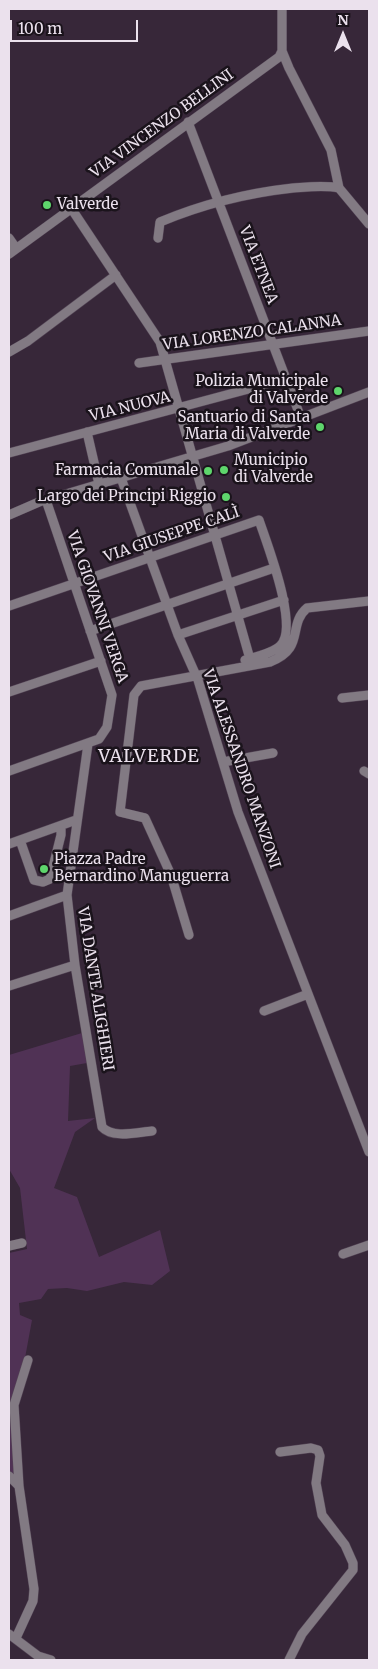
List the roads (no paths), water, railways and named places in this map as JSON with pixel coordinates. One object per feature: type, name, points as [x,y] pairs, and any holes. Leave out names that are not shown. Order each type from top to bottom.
[{"type":"street","points":[[282,9],[282,51],[331,150],[339,188],[368,220]]},
{"type":"street","name":"VIA VINCENZO BELLINI","points":[[13,251],[279,56],[282,51]]},
{"type":"street","name":"VIA ETNEA","points":[[188,122],[301,418]]},
{"type":"street","points":[[158,238],[160,222],[219,201],[257,192],[308,187],[339,188]]},
{"type":"street","points":[[72,208],[160,342],[250,659]]},
{"type":"street","points":[[9,238],[13,251]]},
{"type":"street","points":[[9,359],[9,352],[28,341],[116,275]]},
{"type":"street","name":"VIA LORENZO CALANNA","points":[[139,363],[369,330]]},
{"type":"street","name":"VIA NUOVA","points":[[9,453],[286,379]]},
{"type":"street","points":[[10,512],[255,437],[369,392]]},
{"type":"street","points":[[87,432],[99,484]]},
{"type":"street","name":"VIA ALESSANDRO MANZONI","points":[[121,478],[178,635],[195,675],[238,812],[369,1152]]},
{"type":"street","name":"VIA GIOVANNI VERGA","points":[[46,500],[112,695],[104,735],[88,744]]},
{"type":"street","name":"VIA GIUSEPPE CALÌ","points":[[9,606],[214,534],[260,520],[274,568]]},
{"type":"street","points":[[90,631],[274,568],[284,600],[286,638],[280,647],[225,671]]},
{"type":"street","points":[[178,635],[284,600]]},
{"type":"street","points":[[189,935],[170,875],[145,818],[120,812],[134,695],[141,686],[270,662],[288,652],[292,647],[303,612],[308,608],[369,601]]},
{"type":"street","points":[[9,692],[101,661]]},
{"type":"street","points":[[342,698],[369,695]]},
{"type":"street","points":[[9,772],[88,744]]},
{"type":"street","name":"VIA DANTE ALIGHIERI","points":[[88,744],[67,895],[75,965],[102,1127],[106,1131],[116,1133],[152,1131]]},
{"type":"street","points":[[223,762],[273,753]]},
{"type":"street","points":[[9,844],[76,820]]},
{"type":"street","points":[[20,840],[34,880],[43,882],[50,878],[53,871],[61,835],[61,826]]},
{"type":"street","points":[[9,916],[67,895]]},
{"type":"street","points":[[9,986],[75,965]]},
{"type":"street","points":[[264,1011],[308,994]]},
{"type":"street","points":[[9,1246],[22,1243]]},
{"type":"street","points":[[343,1254],[369,1245]]},
{"type":"street","points":[[28,1360],[14,1405],[19,1486],[34,1589],[33,1601],[12,1636],[38,1656],[51,1660]]},
{"type":"street","points":[[280,1452],[311,1448],[318,1450],[320,1456],[316,1483],[322,1515],[345,1545],[353,1563],[351,1576],[302,1634],[289,1660]]},
{"type":"street","points":[[9,1476],[19,1486]]},
{"type":"place","name":"Valverde","points":[[47,205]]},
{"type":"place","name":"Polizia Municipale di Valverde","points":[[338,391]]},
{"type":"place","name":"Santuario di Santa Maria di Valverde","points":[[320,427]]},
{"type":"place","name":"Municipio di Valverde","points":[[224,470]]},
{"type":"place","name":"Farmacia Comunale","points":[[208,471]]},
{"type":"place","name":"Largo dei Principi Riggio","points":[[226,497]]},
{"type":"place","name":"Piazza Padre Bernardino Manuguerra","points":[[44,869]]},
{"type":"district","name":"VALVERDE","points":[[149,757]]}]
